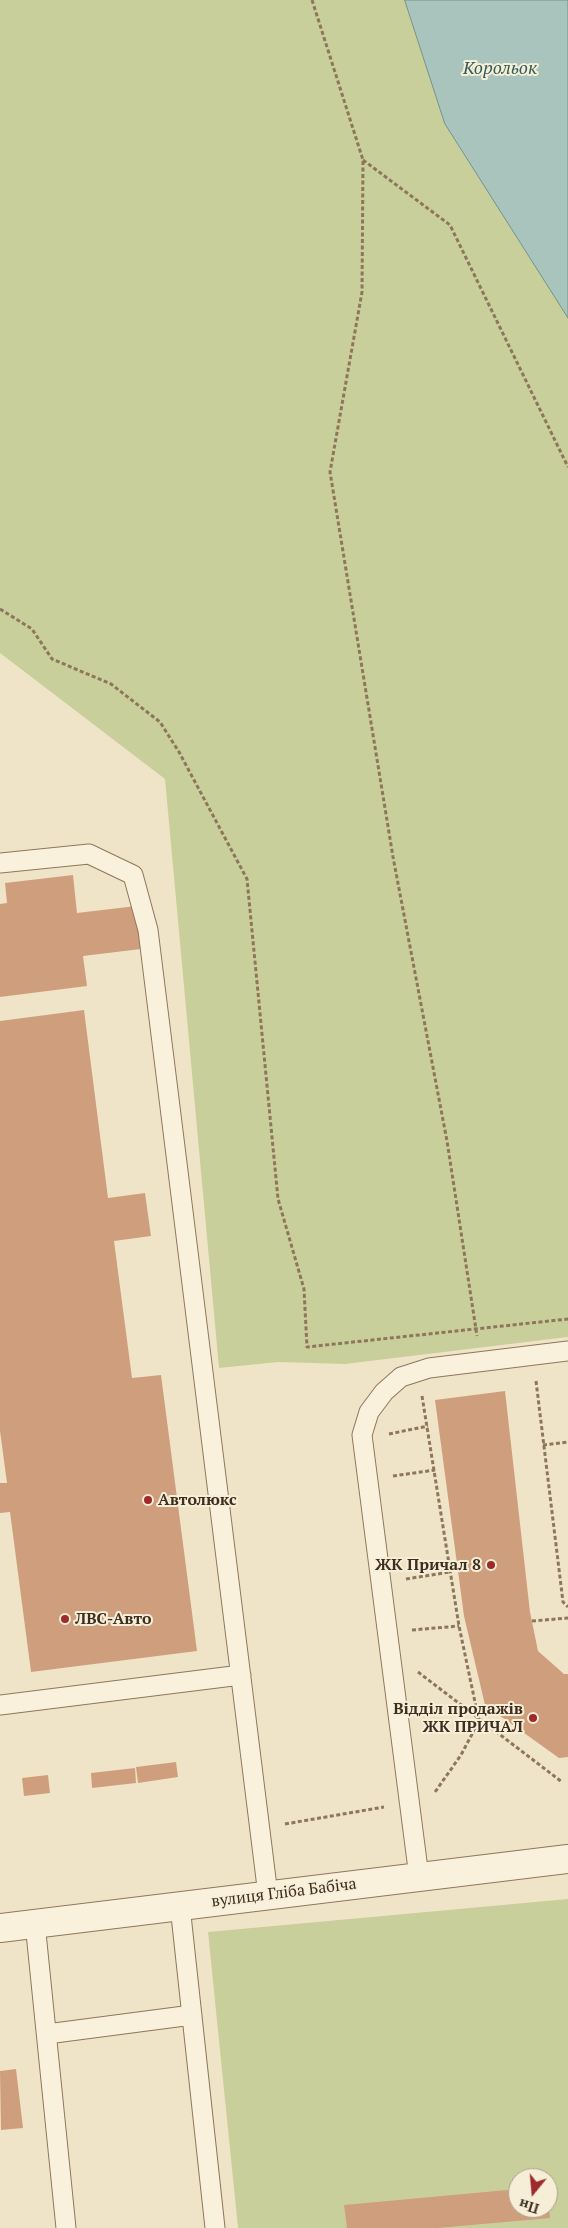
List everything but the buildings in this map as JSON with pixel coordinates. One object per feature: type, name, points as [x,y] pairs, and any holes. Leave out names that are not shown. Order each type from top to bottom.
[{"type":"street","name":"вулиця Гліба Бабіча","points":[[0,1925],[34,1923],[180,1906],[568,1858]]},
{"type":"lane","points":[[0,863],[89,854],[133,876],[148,930],[268,1895]]},
{"type":"lane","points":[[419,1877],[362,1436],[368,1412],[384,1392],[401,1377],[429,1368],[568,1352]]},
{"type":"lane","points":[[0,1705],[241,1675]]},
{"type":"lane","points":[[180,1906],[216,2228]]},
{"type":"lane","points":[[34,1923],[66,2228]]},
{"type":"lane","points":[[47,2034],[192,2015]]},
{"type":"path","points":[[312,0],[363,160],[362,292],[330,472],[393,857],[447,1141],[481,1362]]},
{"type":"path","points":[[363,160],[450,225],[568,467]]},
{"type":"path","points":[[0,609],[32,629],[52,658],[112,684],[160,722],[247,879],[278,1199],[304,1289],[306,1347],[568,1319]]},
{"type":"path","points":[[535,1376],[563,1602],[568,1607]]},
{"type":"path","points":[[421,1388],[458,1626],[479,1721],[462,1755],[434,1793]]},
{"type":"path","points":[[387,1434],[428,1426]]},
{"type":"path","points":[[543,1445],[568,1442]]},
{"type":"path","points":[[392,1476],[435,1470]]},
{"type":"path","points":[[405,1579],[450,1572]]},
{"type":"path","points":[[532,1621],[568,1618]]},
{"type":"path","points":[[412,1630],[458,1626]]},
{"type":"path","points":[[418,1672],[479,1721],[562,1782]]},
{"type":"path","points":[[260,1828],[387,1807]]},
{"type":"green space","points":[[0,0],[405,0],[445,124],[568,318],[568,1337],[345,1364],[279,1362],[219,1368],[165,779],[0,653]]},
{"type":"green space","points":[[568,1899],[568,2228],[238,2228],[208,1932]]},
{"type":"water","name":"Корольок","points":[[405,0],[568,0],[568,318],[445,124]]},
{"type":"place","name":"Автолюкс","points":[[148,1500]]},
{"type":"place","name":"ЖК Причал 8","points":[[491,1565]]},
{"type":"place","name":"ЛВС-Авто","points":[[65,1619]]},
{"type":"place","name":"Відділ продажів ЖК ПРИЧАЛ","points":[[533,1718]]}]
